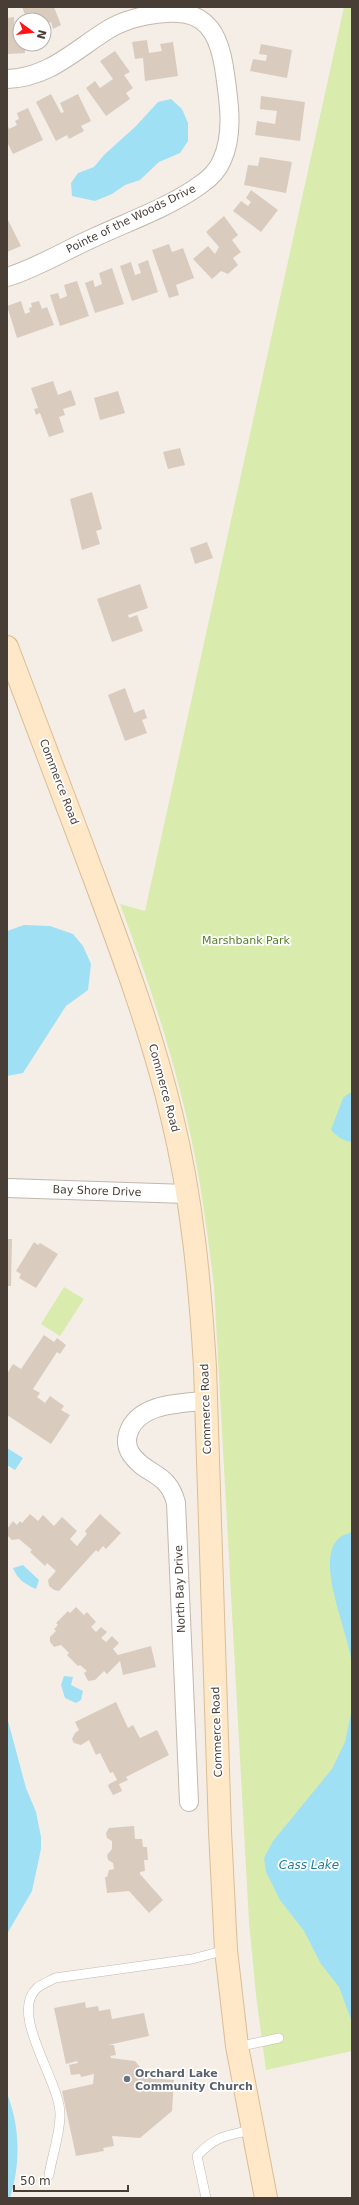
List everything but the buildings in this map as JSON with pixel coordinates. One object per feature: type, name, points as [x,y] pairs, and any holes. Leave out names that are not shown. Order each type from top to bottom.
[{"type":"main road","name":"Commerce Road","points":[[7,647],[143,1012],[172,1118],[193,1222],[200,1294],[206,1407],[220,1831],[226,1950],[237,2047],[251,2130],[266,2198]]},
{"type":"street","name":"Pointe of the Woods Drive","points":[[7,79],[39,74],[79,51],[110,28],[138,16],[186,11],[204,13],[219,44],[228,95],[229,126],[226,147],[222,160],[213,174],[200,186],[156,209],[7,277]]},
{"type":"street","name":"Bay Shore Drive","points":[[7,1188],[187,1194]]},
{"type":"street","name":"North Bay Drive","points":[[189,1802],[176,1503],[169,1486],[135,1459],[127,1443],[129,1430],[134,1423],[144,1414],[154,1409],[180,1414],[206,1407]]},
{"type":"lane","points":[[49,2175],[60,2115],[54,2083],[32,2035],[28,2006],[36,1989],[55,1978],[192,1959],[226,1950]]},
{"type":"lane","points":[[237,2047],[279,2038]]},
{"type":"lane","points":[[206,2198],[197,2156],[210,2142],[251,2130]]},
{"type":"green space","name":"Marshbank Park","points":[[344,7],[352,7],[352,2051],[266,2070],[256,1995],[249,1922],[212,1268],[196,1160],[178,1081],[151,992],[120,904],[145,911]]},
{"type":"green space","points":[[64,1287],[84,1299],[60,1336],[41,1324]]},
{"type":"water","points":[[171,99],[182,109],[188,123],[188,141],[180,153],[159,162],[140,180],[125,185],[112,194],[95,201],[72,196],[71,183],[78,173],[94,167],[104,155],[136,126],[158,102]]},
{"type":"water","points":[[24,925],[50,926],[73,934],[83,946],[91,964],[88,990],[66,1006],[23,1073],[7,1076],[7,931]]},
{"type":"water","points":[[349,1093],[352,1093],[352,1142],[346,1141],[331,1130],[343,1098]]},
{"type":"water","points":[[7,1448],[23,1458],[15,1470],[7,1465]]},
{"type":"water","points":[[352,1532],[352,1667],[346,1637],[336,1601],[330,1565],[332,1550],[338,1539]]},
{"type":"water","points":[[23,1565],[39,1580],[36,1589],[22,1581],[17,1576],[13,1568]]},
{"type":"water","points":[[64,1676],[73,1677],[71,1685],[83,1691],[81,1700],[76,1703],[65,1698],[61,1685]]},
{"type":"water","name":"Cass Lake","points":[[352,1709],[352,2022],[339,1987],[321,1964],[304,1931],[280,1900],[266,1872],[264,1858],[273,1841],[332,1769],[345,1742]]},
{"type":"water","points":[[7,1717],[26,1788],[36,1812],[41,1837],[41,1849],[32,1891],[7,1934]]},
{"type":"water","points":[[7,2093],[17,2132],[18,2145],[16,2172],[10,2198],[7,2198]]},
{"type":"place","name":"Orchard Lake Community Church","points":[[127,2079]]}]
